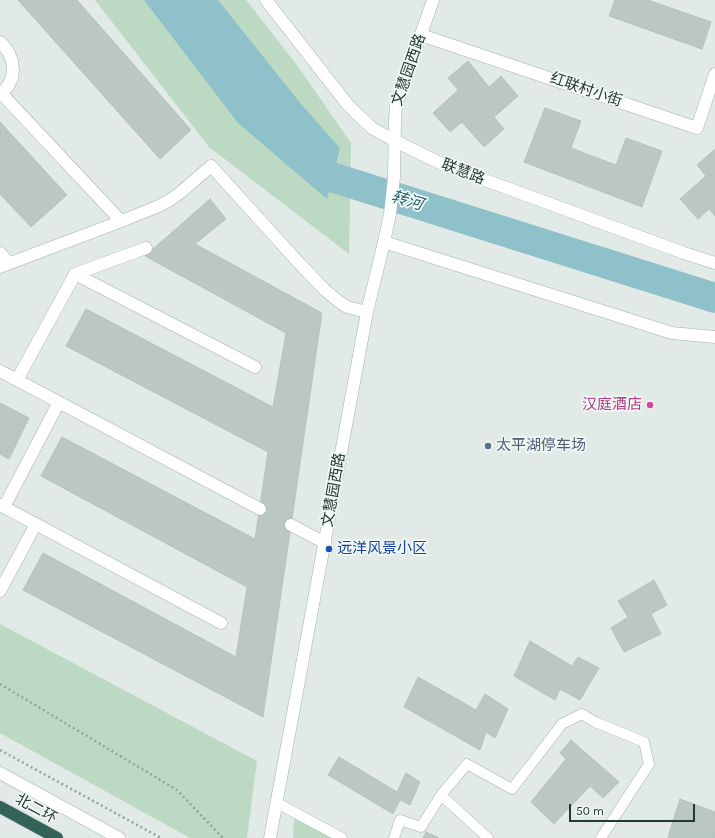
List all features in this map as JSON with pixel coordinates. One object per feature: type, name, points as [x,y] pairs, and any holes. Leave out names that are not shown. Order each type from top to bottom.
[{"type":"highway","name":"北二环","points":[[0,807],[57,838]]},
{"type":"street","name":"联慧路","points":[[266,0],[352,109],[372,128],[394,141],[444,165],[715,263]]},
{"type":"street","name":"文慧园西路","points":[[270,838],[367,312],[390,214],[394,177],[396,106],[433,0]]},
{"type":"street","name":"红联村小街","points":[[421,35],[697,128],[715,74]]},
{"type":"street","points":[[0,42],[9,53],[13,70],[10,83],[1,94],[121,221]]},
{"type":"street","points":[[0,253],[5,265],[154,208],[170,200],[184,190],[211,166],[301,266],[325,290],[347,307],[367,312]]},
{"type":"street","points":[[384,242],[672,333],[715,337]]},
{"type":"street","points":[[17,380],[75,274],[146,248]]},
{"type":"street","points":[[75,274],[255,367]]},
{"type":"street","points":[[0,370],[260,509]]},
{"type":"street","points":[[59,402],[2,506],[221,623]]},
{"type":"street","points":[[0,591],[36,524]]},
{"type":"street","points":[[291,525],[324,543]]},
{"type":"street","points":[[0,773],[119,838]]},
{"type":"lane","points":[[394,838],[400,820],[421,827],[441,795],[467,764],[512,789],[562,724],[582,714],[594,722],[644,742],[649,764],[601,838]]},
{"type":"lane","points":[[441,795],[488,838]]},
{"type":"lane","points":[[277,803],[342,838]]},
{"type":"path","points":[[0,684],[177,790],[223,838]]},
{"type":"path","points":[[0,750],[161,838]]},
{"type":"green space","points":[[95,0],[246,0],[297,65],[351,143],[349,254],[209,147]]},
{"type":"green space","points":[[0,624],[257,761],[247,838],[190,838],[0,733]]},
{"type":"green space","points":[[294,818],[331,838],[293,838]]},
{"type":"water","points":[[144,0],[218,0],[301,104],[340,148],[327,199],[238,123]]},
{"type":"building","points":[[18,0],[77,0],[191,130],[160,159]]},
{"type":"building","points":[[615,0],[648,0],[711,22],[702,49],[609,16]]},
{"type":"building","points":[[468,61],[489,87],[501,76],[518,96],[494,117],[504,129],[484,147],[462,122],[450,132],[433,113],[458,90],[448,78]]},
{"type":"building","points":[[545,108],[581,121],[571,148],[616,165],[626,138],[662,151],[642,207],[524,162]]},
{"type":"building","points":[[0,122],[67,195],[31,227],[0,194]]},
{"type":"building","points":[[715,149],[715,216],[709,209],[698,219],[680,199],[706,176],[697,165]]},
{"type":"building","points":[[210,199],[226,219],[195,244],[322,313],[263,717],[23,590],[43,553],[236,657],[247,587],[41,476],[62,437],[255,539],[268,452],[66,346],[86,309],[273,407],[286,333],[145,256]]},
{"type":"building","points":[[0,403],[29,418],[9,459],[0,454]]},
{"type":"building","points":[[654,580],[667,605],[651,614],[661,634],[624,652],[611,628],[628,617],[618,601]]},
{"type":"building","points":[[530,641],[572,666],[578,657],[599,668],[580,700],[560,689],[555,700],[514,676]]},
{"type":"building","points":[[418,677],[476,710],[485,694],[508,709],[495,738],[486,732],[480,750],[404,707]]},
{"type":"building","points":[[571,740],[619,782],[603,798],[590,786],[554,824],[531,802],[566,759],[560,753]]},
{"type":"building","points":[[339,757],[397,792],[406,773],[420,782],[410,805],[400,800],[393,814],[328,775]]},
{"type":"building","points":[[680,799],[715,812],[715,838],[668,837]]},
{"type":"building","points":[[426,832],[439,838],[423,838]]},
{"type":"waterway","name":"转河","points":[[298,155],[325,175],[715,298]]},
{"type":"tunnel","points":[[260,509],[291,525]]},
{"type":"place","name":"汉庭酒店","points":[[650,405]]},
{"type":"place","name":"太平湖停车场","points":[[488,446]]},
{"type":"place","name":"远洋风景小区","points":[[329,549]]}]
